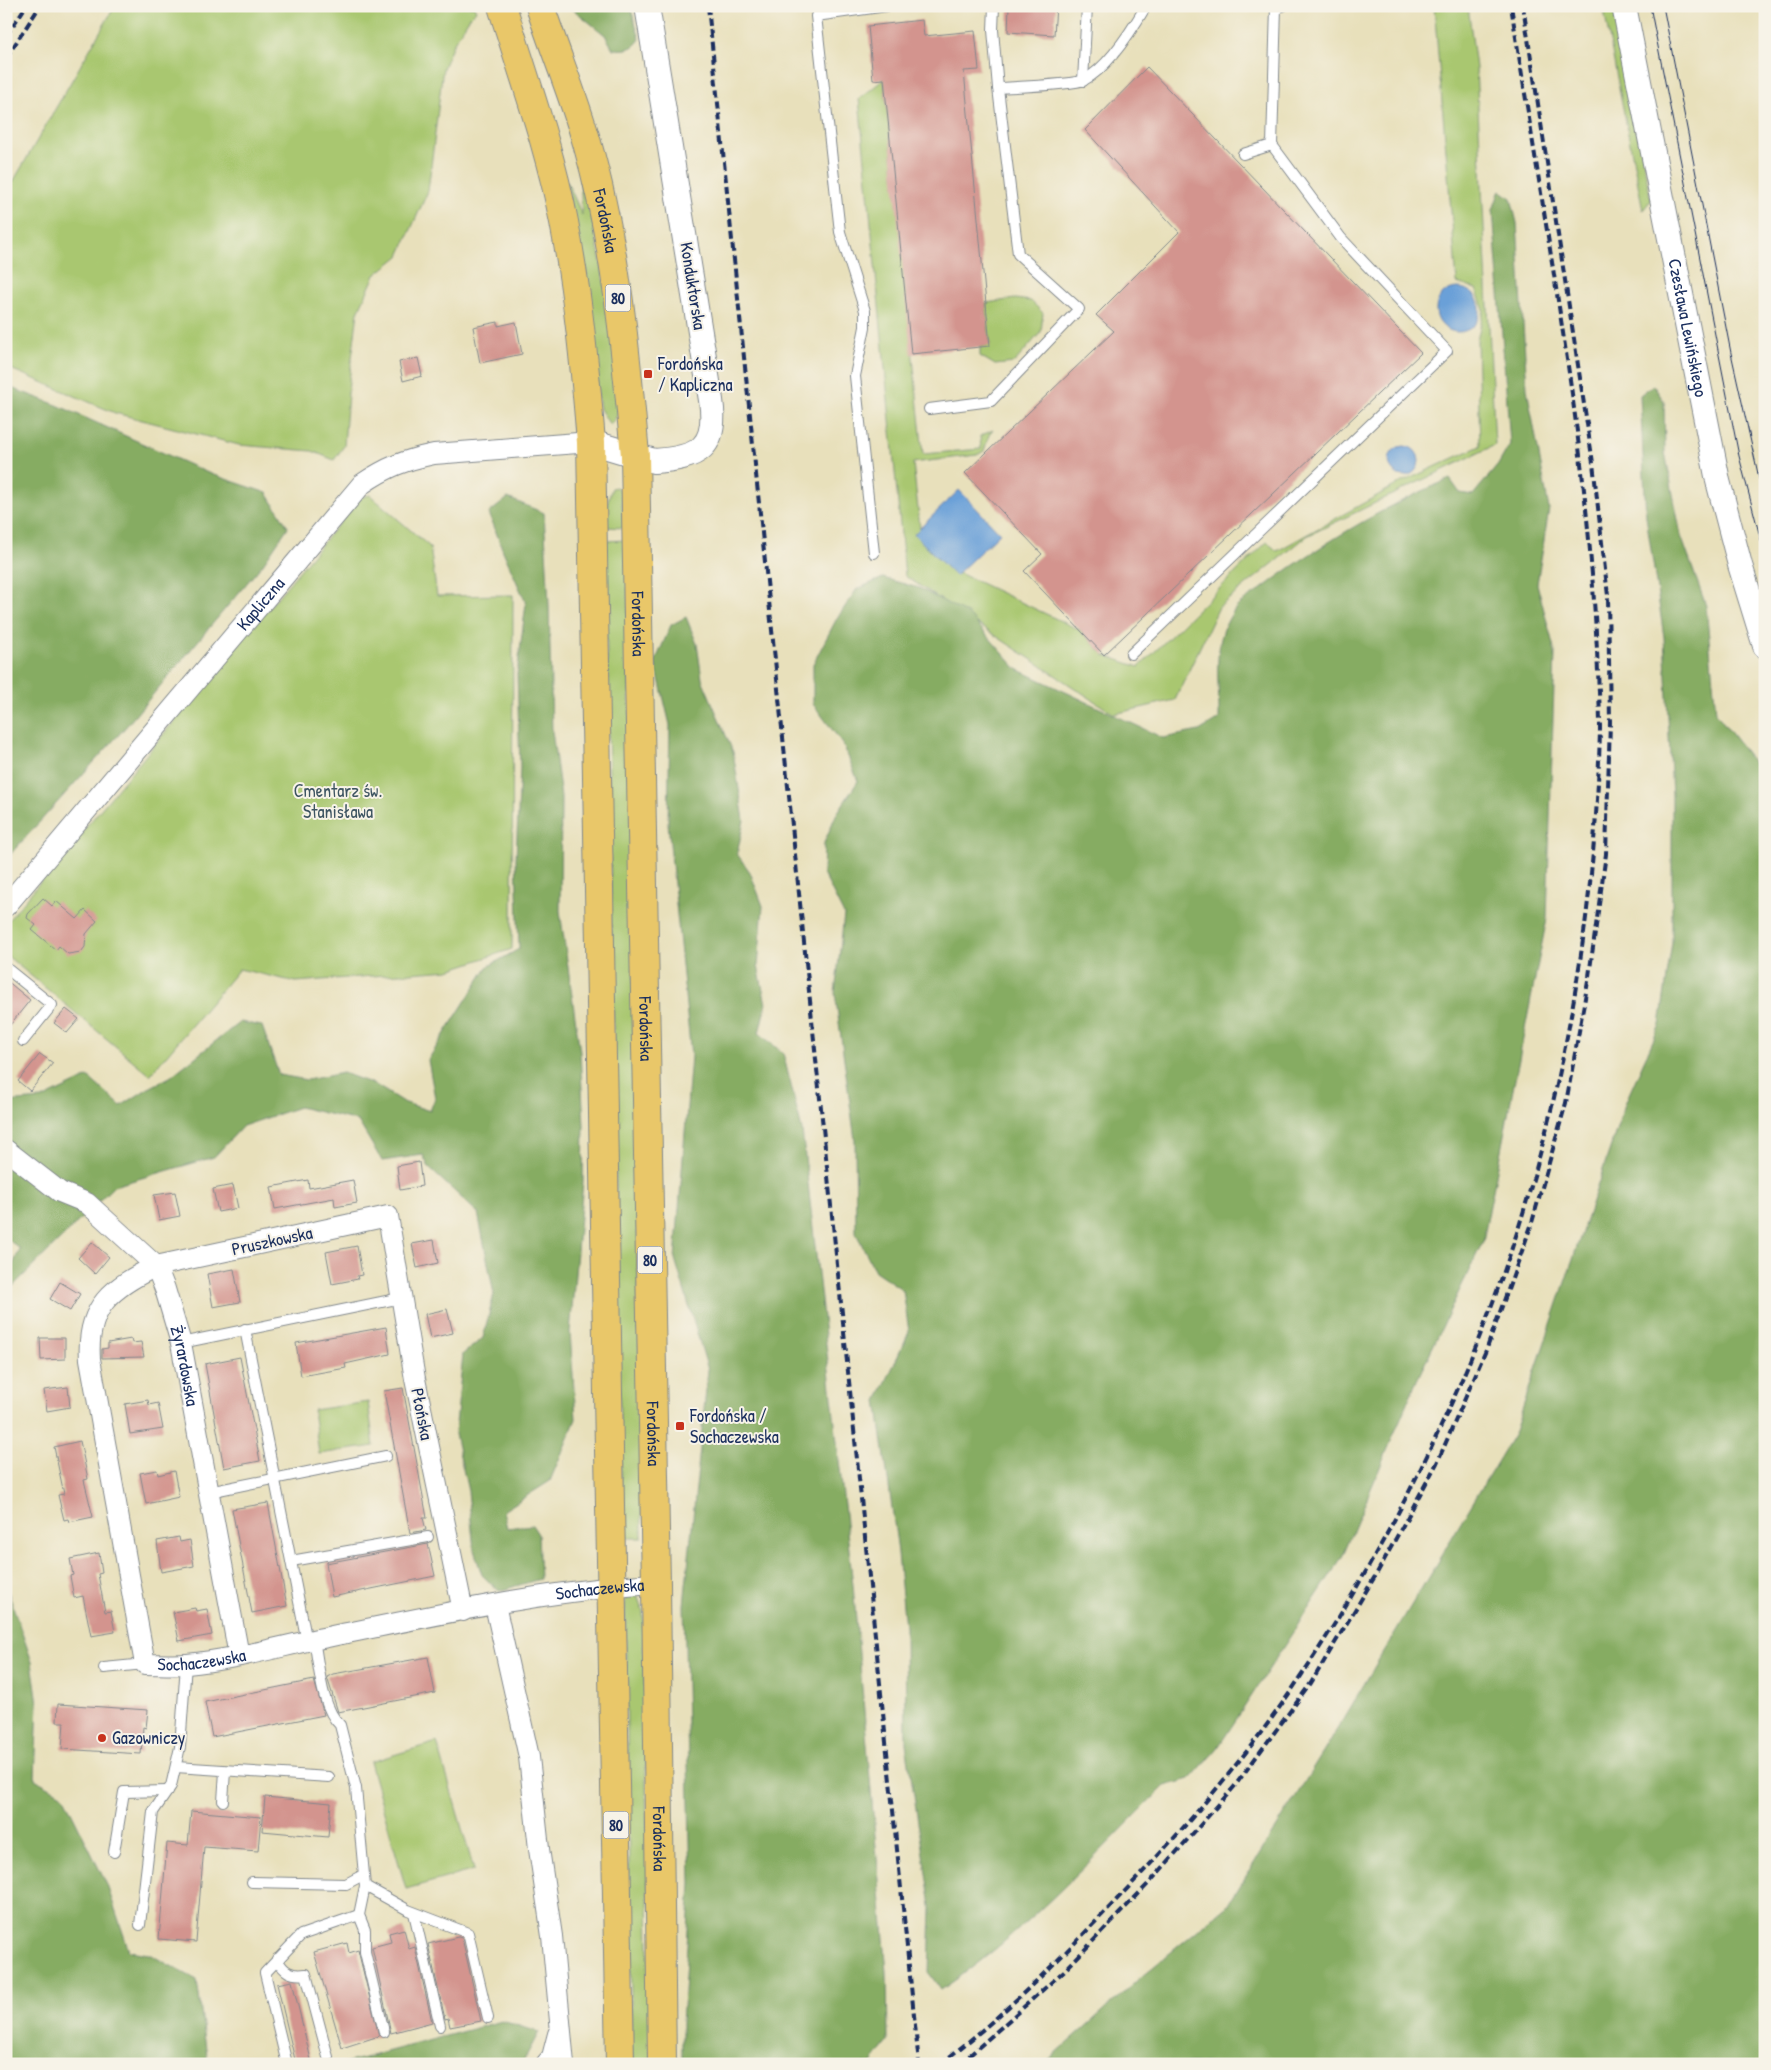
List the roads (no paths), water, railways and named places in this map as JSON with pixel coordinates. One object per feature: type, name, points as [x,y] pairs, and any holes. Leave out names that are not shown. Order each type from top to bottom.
[{"type":"main road","name":"80","points":[[502,6],[537,119],[564,221],[580,318],[591,442],[620,2064]]},
{"type":"main road","name":"Fordońska","points":[[540,6],[587,143],[610,248],[627,365],[634,456],[656,1584],[662,2064]]},
{"type":"street","name":"Konduktorska","points":[[591,442],[654,461],[692,454],[706,443],[713,428],[710,392],[648,6]]},
{"type":"street","name":"Czesława Lewińskiego","points":[[1624,6],[1718,480],[1737,556],[1765,646]]},
{"type":"street","name":"Kapliczna","points":[[6,906],[362,484],[385,468],[412,458],[434,454],[591,442]]},
{"type":"street","name":"Żyrardowska","points":[[6,1150],[60,1192],[87,1203],[156,1266],[181,1343],[239,1656]]},
{"type":"street","name":"Pruszkowska","points":[[156,1266],[388,1216]]},
{"type":"street","name":"Płońska","points":[[388,1216],[401,1298],[444,1524],[463,1611]]},
{"type":"street","name":"Sochaczewska","points":[[156,1266],[124,1282],[108,1296],[97,1314],[88,1340],[145,1664],[186,1664],[239,1656],[495,1605],[612,1586],[656,1584]]},
{"type":"street","points":[[495,1605],[529,1757],[539,1849],[552,1936],[559,2027],[564,2064]]},
{"type":"street","points":[[546,2064],[552,2057],[559,2027]]},
{"type":"lane","points":[[874,553],[855,376],[865,327],[865,311],[840,232],[815,11],[887,6]]},
{"type":"lane","points":[[929,409],[991,401],[1079,309],[1018,254],[998,88],[993,30],[994,6]]},
{"type":"lane","points":[[1082,81],[1087,6]]},
{"type":"lane","points":[[998,88],[1082,81],[1118,48],[1146,6]]},
{"type":"lane","points":[[1131,654],[1447,351],[1341,238],[1272,145],[1277,7]]},
{"type":"lane","points":[[1243,154],[1272,145]]},
{"type":"lane","points":[[6,968],[52,1005],[23,1041]]},
{"type":"lane","points":[[181,1343],[401,1298]]},
{"type":"lane","points":[[245,1329],[291,1561],[310,1641],[328,1708],[333,1719],[340,1725],[356,1788],[364,1880],[359,1915],[365,1930],[365,1952],[384,2032]]},
{"type":"lane","points":[[208,1492],[386,1456]]},
{"type":"lane","points":[[291,1561],[428,1537]]},
{"type":"lane","points":[[104,1668],[145,1664]]},
{"type":"lane","points":[[140,1925],[153,1812],[171,1786],[180,1747],[186,1664]]},
{"type":"lane","points":[[176,1767],[329,1777]]},
{"type":"lane","points":[[223,1801],[225,1771]]},
{"type":"lane","points":[[114,1852],[124,1792],[168,1791]]},
{"type":"lane","points":[[252,1882],[346,1884],[364,1880],[414,1913],[468,1933],[488,2018]]},
{"type":"lane","points":[[414,1913],[440,2026]]},
{"type":"lane","points":[[287,2064],[265,1973],[301,1935],[359,1915]]},
{"type":"lane","points":[[277,1959],[282,1969],[290,1974],[306,1974],[328,2057]]},
{"type":"water","points":[[1458,288],[1470,292],[1476,298],[1480,310],[1476,322],[1470,328],[1458,332],[1446,328],[1440,322],[1436,310],[1440,298],[1446,292]]},
{"type":"water","points":[[1404,446],[1414,451],[1419,461],[1414,471],[1404,476],[1394,471],[1389,461],[1394,451]]},
{"type":"water","points":[[959,490],[1000,533],[955,576],[914,534]]},
{"type":"tram line","points":[[1650,6],[1739,456],[1765,556]]},
{"type":"tram line","points":[[1663,6],[1731,353],[1765,505]]},
{"type":"railway","points":[[6,36],[26,6]]},
{"type":"railway","points":[[6,58],[40,6]]},
{"type":"railway","points":[[708,6],[919,2064]]},
{"type":"railway","points":[[940,2064],[1012,2004],[1080,1938],[1147,1867],[1218,1787],[1262,1731],[1303,1673],[1336,1621],[1399,1512],[1454,1397],[1501,1281],[1538,1163],[1566,1040],[1586,917],[1593,854],[1600,719],[1592,578],[1578,437],[1511,6]]},
{"type":"railway","points":[[960,2064],[1065,1970],[1150,1882],[1234,1787],[1311,1683],[1377,1573],[1437,1463],[1487,1348],[1531,1226],[1566,1103],[1589,976],[1606,854],[1610,722],[1608,596],[1593,463],[1523,6]]},
{"type":"place","name":"Fordońska / Kapliczna","points":[[648,374]]},
{"type":"place","name":"Fordońska / Sochaczewska","points":[[680,1426]]},
{"type":"place","name":"Gazowniczy","points":[[102,1738]]},
{"type":"park label","name":"Cmentarz św. Stanisława","points":[[338,801]]}]
